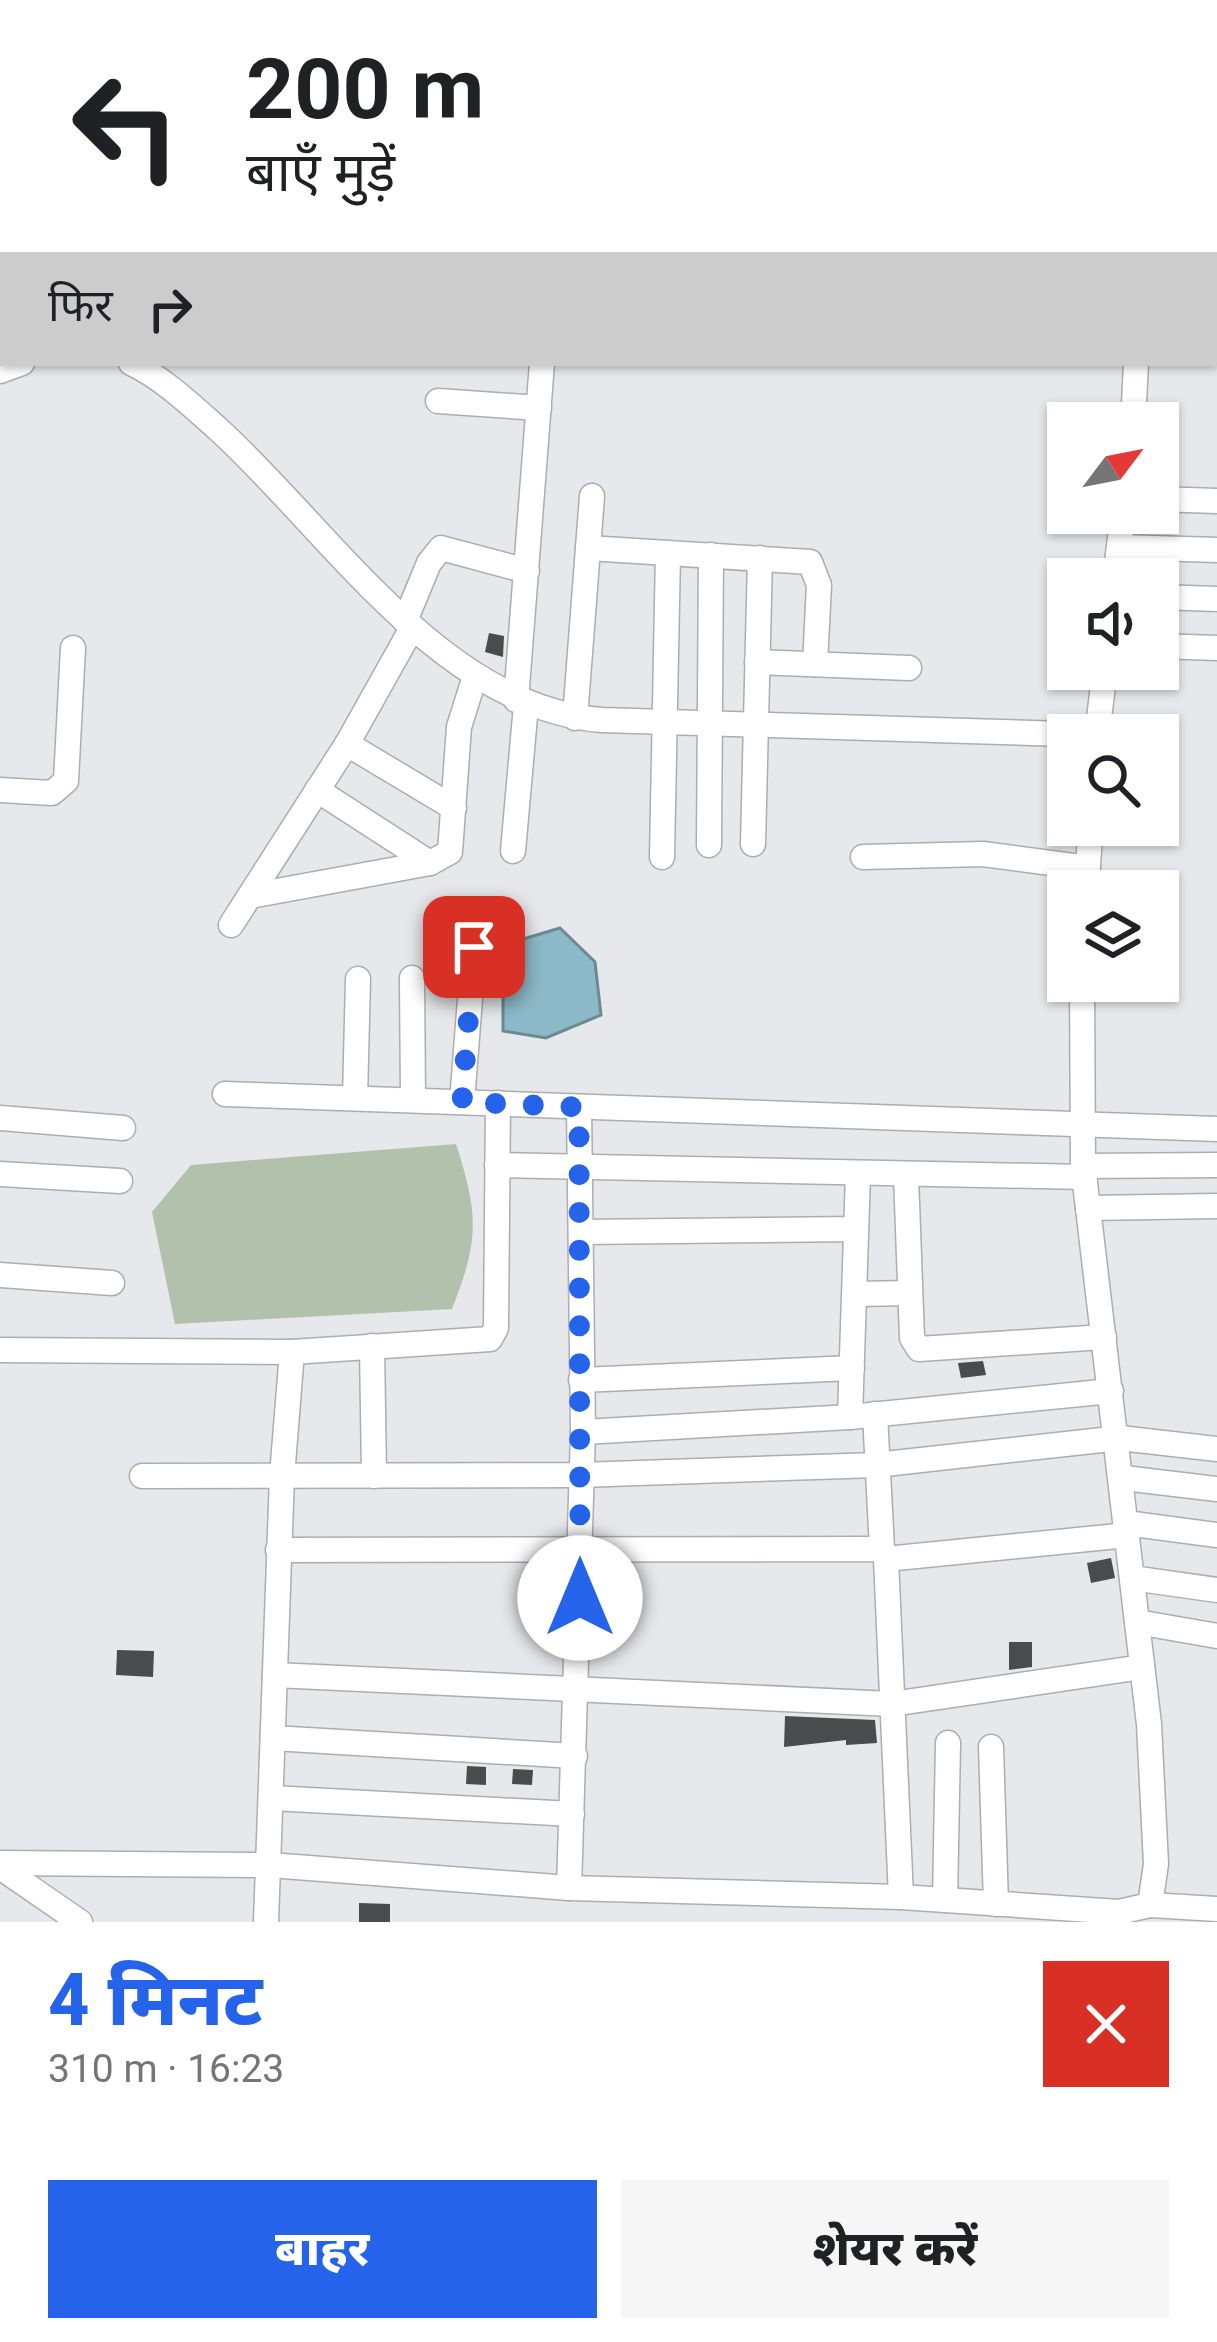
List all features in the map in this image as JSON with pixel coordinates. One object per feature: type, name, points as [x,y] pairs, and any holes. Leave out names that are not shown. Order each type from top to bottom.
[{"type":"street","points":[[135,366],[234,444],[409,624],[476,676],[521,703],[575,718],[1047,733]]},
{"type":"street","points":[[513,850],[542,366]]},
{"type":"street","points":[[1133,402],[1136,366]]},
{"type":"street","points":[[438,400],[539,408]]},
{"type":"street","points":[[575,718],[592,496]]},
{"type":"street","points":[[1179,500],[1217,501]]},
{"type":"street","points":[[1118,558],[1121,534]]},
{"type":"street","points":[[1119,547],[1217,550]]},
{"type":"street","points":[[231,925],[347,744],[409,624],[429,563],[441,548],[527,571]]},
{"type":"street","points":[[588,548],[760,558],[814,566],[819,585],[815,664]]},
{"type":"street","points":[[662,856],[668,553]]},
{"type":"street","points":[[709,845],[711,555]]},
{"type":"street","points":[[753,844],[760,558]]},
{"type":"street","points":[[1179,598],[1217,599]]},
{"type":"street","points":[[1179,647],[1217,648]]},
{"type":"street","points":[[0,790],[52,793],[66,781],[73,648]]},
{"type":"street","points":[[757,662],[909,668]]},
{"type":"street","points":[[250,896],[430,863],[453,845],[459,727],[476,676]]},
{"type":"street","points":[[347,744],[454,808]]},
{"type":"street","points":[[317,790],[430,863]]},
{"type":"street","points":[[863,857],[983,854],[1047,870]]},
{"type":"street","points":[[462,1102],[474,947]]},
{"type":"street","points":[[412,978],[413,1100]]},
{"type":"street","points":[[355,1098],[358,979]]},
{"type":"street","points":[[1082,1002],[1084,1171],[1120,1438],[1156,1864],[1140,1913]]},
{"type":"street","points":[[225,1094],[1217,1129]]},
{"type":"street","points":[[0,1350],[292,1352],[492,1337],[498,1103]]},
{"type":"street","points":[[569,1888],[579,1692],[583,1432],[579,1107]]},
{"type":"street","points":[[0,1118],[123,1128]]},
{"type":"street","points":[[497,1165],[906,1175],[1217,1165]]},
{"type":"street","points":[[0,1174],[120,1180]]},
{"type":"street","points":[[858,1174],[852,1368],[876,1465],[892,1704],[921,1904]]},
{"type":"street","points":[[906,1175],[913,1338],[925,1351],[1104,1337]]},
{"type":"street","points":[[1088,1208],[1217,1205]]},
{"type":"street","points":[[582,1232],[856,1229]]},
{"type":"street","points":[[0,1274],[112,1283]]},
{"type":"street","points":[[855,1294],[909,1293]]},
{"type":"street","points":[[372,1346],[374,1476]]},
{"type":"street","points":[[266,1922],[278,1550],[292,1352]]},
{"type":"street","points":[[581,1380],[852,1368]]},
{"type":"street","points":[[583,1432],[862,1415],[1111,1391]]},
{"type":"street","points":[[142,1476],[580,1475],[876,1465],[1120,1438],[1217,1449]]},
{"type":"street","points":[[1124,1478],[1217,1489]]},
{"type":"street","points":[[278,1550],[884,1554],[1127,1529],[1217,1535]]},
{"type":"street","points":[[1132,1578],[1217,1590]]},
{"type":"street","points":[[1138,1622],[1217,1636]]},
{"type":"street","points":[[275,1675],[892,1704],[1142,1667]]},
{"type":"street","points":[[273,1738],[575,1756]]},
{"type":"street","points":[[921,1904],[948,1743]]},
{"type":"street","points":[[983,1909],[991,1747]]},
{"type":"street","points":[[272,1798],[572,1814]]},
{"type":"street","points":[[0,1865],[270,1865],[569,1888],[921,1904],[1045,1916],[1217,1909]]},
{"type":"street","points":[[0,1865],[80,1922]]},
{"type":"green space","points":[[456,1144],[469,1190],[473,1228],[452,1309],[175,1324],[152,1212],[191,1165]]},
{"type":"water","points":[[560,928],[595,962],[601,1015],[546,1038],[503,1031],[503,945]]},
{"type":"building","points":[[489,633],[504,636],[503,657],[485,652]]},
{"type":"building","points":[[983,1361],[986,1375],[961,1378],[958,1363]]},
{"type":"building","points":[[1111,1558],[1115,1578],[1091,1583],[1087,1563]]},
{"type":"building","points":[[1009,1642],[1032,1642],[1032,1667],[1009,1670]]},
{"type":"building","points":[[117,1650],[154,1651],[153,1677],[116,1675]]},
{"type":"building","points":[[785,1716],[875,1720],[877,1743],[846,1745],[846,1740],[784,1747]]},
{"type":"building","points":[[467,1766],[486,1767],[486,1785],[466,1784]]},
{"type":"building","points":[[513,1769],[533,1770],[532,1785],[512,1784]]},
{"type":"building","points":[[359,1903],[390,1904],[390,1922],[359,1922]]},
{"type":"route","points":[[474,947],[462,1102],[579,1107],[583,1167],[580,1598]]}]
